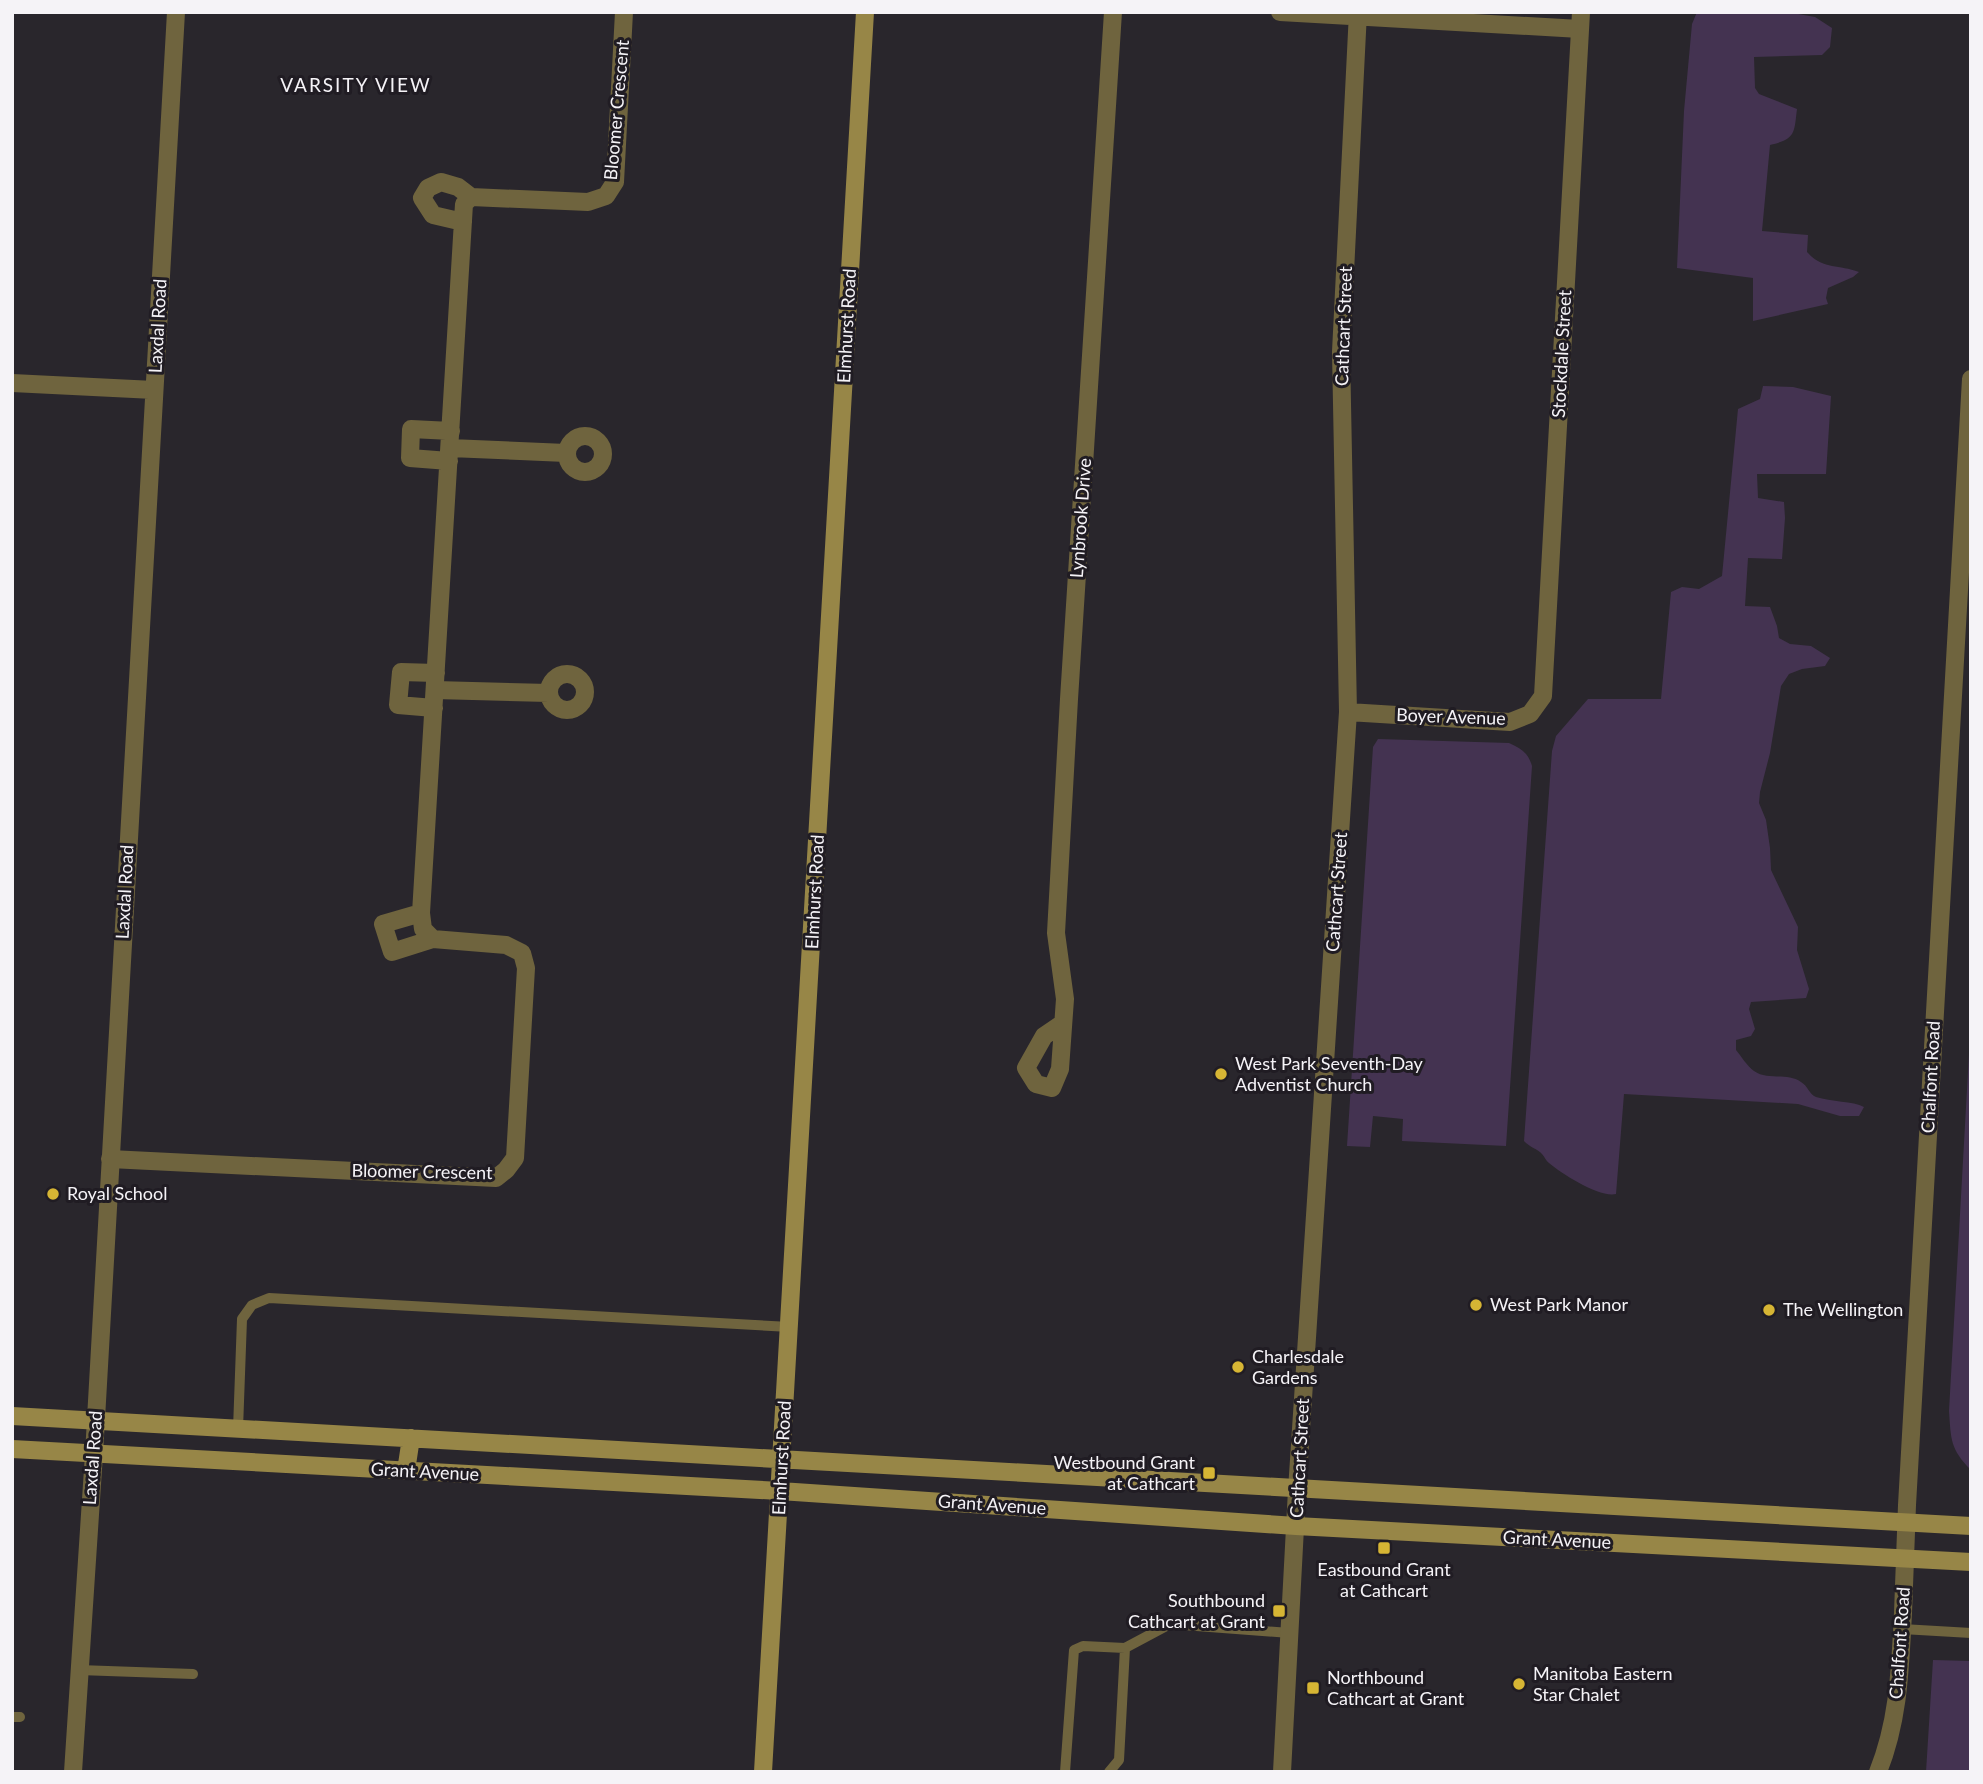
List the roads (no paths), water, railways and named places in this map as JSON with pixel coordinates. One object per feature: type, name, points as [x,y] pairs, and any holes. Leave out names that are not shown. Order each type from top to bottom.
[{"type":"main road","name":"Elmhurst Road","points":[[763,1772],[865,12]]},
{"type":"main road","name":"Grant Avenue","points":[[12,1416],[1971,1526]]},
{"type":"main road","points":[[406,1471],[411,1438]]},
{"type":"main road","name":"Grant Avenue","points":[[12,1449],[780,1491],[1296,1526],[1971,1562]]},
{"type":"street","name":"Laxdal Road","points":[[73,1772],[94,1454],[176,12]]},
{"type":"street","name":"Bloomer Crescent","points":[[463,222],[433,215],[422,198],[428,188],[441,182],[457,187],[471,197],[588,202],[606,196],[615,182],[624,12]]},
{"type":"street","name":"Lynbrook Drive","points":[[1063,1023],[1065,999],[1056,933],[1113,12]]},
{"type":"street","points":[[1280,12],[1581,21]]},
{"type":"street","name":"Cathcart Street","points":[[1282,1772],[1297,1490],[1348,712],[1341,352],[1358,14]]},
{"type":"street","name":"Stockdale Street","points":[[1543,696],[1581,21]]},
{"type":"street","points":[[433,939],[424,929],[421,913],[464,204],[471,197]]},
{"type":"street","name":"Chalfont Road","points":[[1878,1772],[1888,1746],[1897,1700],[1902,1629],[1971,379]]},
{"type":"street","points":[[12,383],[154,390]]},
{"type":"street","points":[[450,447],[566,453]]},
{"type":"street","points":[[435,690],[549,693]]},
{"type":"street","name":"Boyer Avenue","points":[[1348,712],[1510,722],[1530,714],[1543,696]]},
{"type":"street","name":"Bloomer Crescent","points":[[110,1159],[496,1178],[515,1158],[526,968],[522,953],[506,945],[433,939],[392,952],[383,924],[421,913]]},
{"type":"lane","points":[[238,1429],[242,1319],[252,1305],[270,1298],[790,1327]]},
{"type":"lane","points":[[1065,1772],[1074,1650],[1083,1646],[1125,1648],[1170,1625],[1290,1633]]},
{"type":"lane","points":[[1902,1629],[1971,1633]]},
{"type":"lane","points":[[1109,1772],[1119,1760],[1125,1648]]},
{"type":"lane","points":[[79,1670],[193,1674]]},
{"type":"place","name":"West Park Seventh-Day Adventist Church","points":[[1221,1074]]},
{"type":"place","name":"Royal School","points":[[53,1194]]},
{"type":"place","name":"West Park Manor","points":[[1476,1305]]},
{"type":"place","name":"The Wellington","points":[[1769,1310]]},
{"type":"place","name":"Charlesdale Gardens","points":[[1238,1367]]},
{"type":"place","name":"Westbound Grant at Cathcart","points":[[1209,1473]]},
{"type":"place","name":"Eastbound Grant at Cathcart","points":[[1384,1548]]},
{"type":"place","name":"Southbound Cathcart at Grant","points":[[1279,1611]]},
{"type":"place","name":"Manitoba Eastern Star Chalet","points":[[1519,1684]]},
{"type":"place","name":"Northbound Cathcart at Grant","points":[[1313,1688]]},
{"type":"district","name":"VARSITY VIEW","points":[[356,85]]}]
